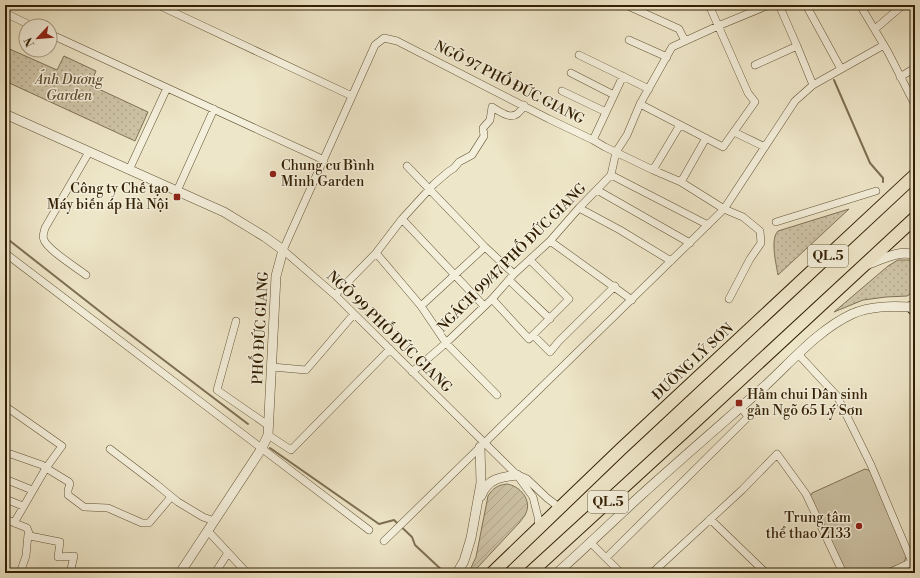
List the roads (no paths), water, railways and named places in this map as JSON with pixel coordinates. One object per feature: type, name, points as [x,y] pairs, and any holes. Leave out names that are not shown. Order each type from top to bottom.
[{"type":"highway","name":"ĐƯỜNG LÝ SƠN","points":[[492,573],[626,444],[915,175]]},
{"type":"highway","name":"QL.5","points":[[530,573],[915,218]]},
{"type":"street","points":[[158,5],[352,96]]},
{"type":"street","points":[[626,5],[641,8],[679,29],[685,41]]},
{"type":"street","points":[[640,104],[723,147],[734,132],[755,102],[748,93],[710,5]]},
{"type":"street","points":[[779,5],[813,85]]},
{"type":"street","points":[[806,5],[841,69]]},
{"type":"street","points":[[860,5],[884,45],[915,105]]},
{"type":"street","points":[[875,29],[903,5]]},
{"type":"street","points":[[616,152],[627,135],[640,104],[672,48],[763,6]]},
{"type":"street","points":[[5,14],[18,20]]},
{"type":"street","points":[[58,38],[324,160]]},
{"type":"street","name":"NGÕ 97 PHỐ ĐỨC GIANG","points":[[283,250],[375,45],[384,38],[397,41],[549,119],[653,170],[681,182],[724,209],[743,217],[760,231],[761,243],[750,259],[729,299]]},
{"type":"street","points":[[629,40],[667,57]]},
{"type":"street","points":[[384,541],[724,209],[796,101],[813,85],[884,45]]},
{"type":"street","points":[[755,65],[797,46]]},
{"type":"street","points":[[579,55],[649,88]]},
{"type":"street","points":[[900,77],[915,68]]},
{"type":"street","points":[[571,73],[614,95]]},
{"type":"street","points":[[593,140],[623,76]]},
{"type":"street","points":[[129,170],[167,88]]},
{"type":"street","points":[[562,91],[606,112]]},
{"type":"street","points":[[335,295],[376,253],[402,219],[430,190],[459,162],[472,155],[484,136],[483,128],[490,120],[492,107],[507,116],[514,116],[524,105]]},
{"type":"street","points":[[177,190],[214,110]]},
{"type":"street","points":[[5,114],[224,212],[283,250]]},
{"type":"street","points":[[653,170],[680,125]]},
{"type":"street","points":[[734,132],[765,147]]},
{"type":"street","points":[[681,182],[706,138]]},
{"type":"street","points":[[86,276],[51,248],[43,238],[45,228],[89,152]]},
{"type":"street","name":"NGÁCH 99/47 PHỐ ĐỨC GIANG","points":[[412,372],[446,344],[492,299],[611,175],[614,167],[616,152]]},
{"type":"street","points":[[407,166],[485,247],[550,319]]},
{"type":"street","points":[[611,175],[708,225]]},
{"type":"street","points":[[597,190],[690,243]]},
{"type":"street","points":[[776,222],[876,191]]},
{"type":"street","points":[[579,208],[620,230],[671,261]]},
{"type":"street","points":[[402,219],[484,306]]},
{"type":"street","points":[[550,240],[615,286],[632,300]]},
{"type":"street","points":[[421,306],[485,247]]},
{"type":"street","name":"NGÕ 99 PHỐ ĐỨC GIANG","points":[[283,250],[335,295],[476,435],[482,445],[517,475]]},
{"type":"street","name":"PHỐ ĐỨC GIANG","points":[[180,573],[262,448],[269,431],[276,276],[283,250]]},
{"type":"street","points":[[5,253],[370,530]]},
{"type":"street","points":[[376,253],[421,306],[446,344],[497,395]]},
{"type":"street","points":[[863,267],[897,254],[905,253],[915,255]]},
{"type":"street","points":[[530,260],[569,299],[531,337]]},
{"type":"street","points":[[492,299],[531,337],[550,352],[559,341],[615,286]]},
{"type":"street","points":[[558,573],[640,497],[827,329],[852,314],[872,308],[914,307]]},
{"type":"street","points":[[272,367],[306,370],[354,314]]},
{"type":"street","points":[[236,322],[217,390],[291,450],[343,395],[390,349]]},
{"type":"street","points":[[798,354],[837,396],[871,465],[912,562],[889,573]]},
{"type":"street","points":[[5,406],[62,446],[32,490],[14,523]]},
{"type":"street","points":[[606,558],[748,416],[741,407]]},
{"type":"street","points":[[457,573],[467,555],[481,483],[482,445]]},
{"type":"street","points":[[110,449],[171,497],[202,517],[214,521]]},
{"type":"street","points":[[5,452],[42,465],[69,482],[68,495],[84,507],[108,508],[142,523],[149,522],[171,497]]},
{"type":"street","points":[[652,573],[778,454],[806,494],[843,573]]},
{"type":"street","points":[[473,523],[481,494],[490,482],[502,477],[517,475],[527,479],[560,508]]},
{"type":"street","points":[[517,475],[533,497],[539,528]]},
{"type":"street","points":[[5,479],[32,490]]},
{"type":"street","points":[[5,499],[23,506]]},
{"type":"street","points":[[5,519],[27,528],[28,534],[26,556],[20,573]]},
{"type":"street","points":[[710,519],[766,573]]},
{"type":"street","points":[[208,531],[244,572]]},
{"type":"street","points":[[28,534],[30,536],[60,542],[58,557],[74,556],[70,573]]},
{"type":"street","points":[[591,543],[621,573]]},
{"type":"street","points":[[215,573],[228,553]]},
{"type":"waterway","points":[[834,80],[870,163],[883,178],[883,182]]},
{"type":"waterway","points":[[5,237],[248,424]]},
{"type":"waterway","points":[[270,448],[379,524],[394,520],[412,537],[415,545],[445,573]]},
{"type":"place","name":"Chung cư Bình Minh Garden","points":[[273,174]]},
{"type":"place","name":"Công ty Chế tạo Máy biến áp Hà Nội","points":[[177,197]]},
{"type":"place","name":"Hầm chui Dân sinh gần Ngõ 65 Lý Sơn","points":[[739,403]]},
{"type":"place","name":"Trung tâm thể thao Z133","points":[[859,526]]},
{"type":"park label","name":"Ánh Dương Garden","points":[[69,88]]}]
